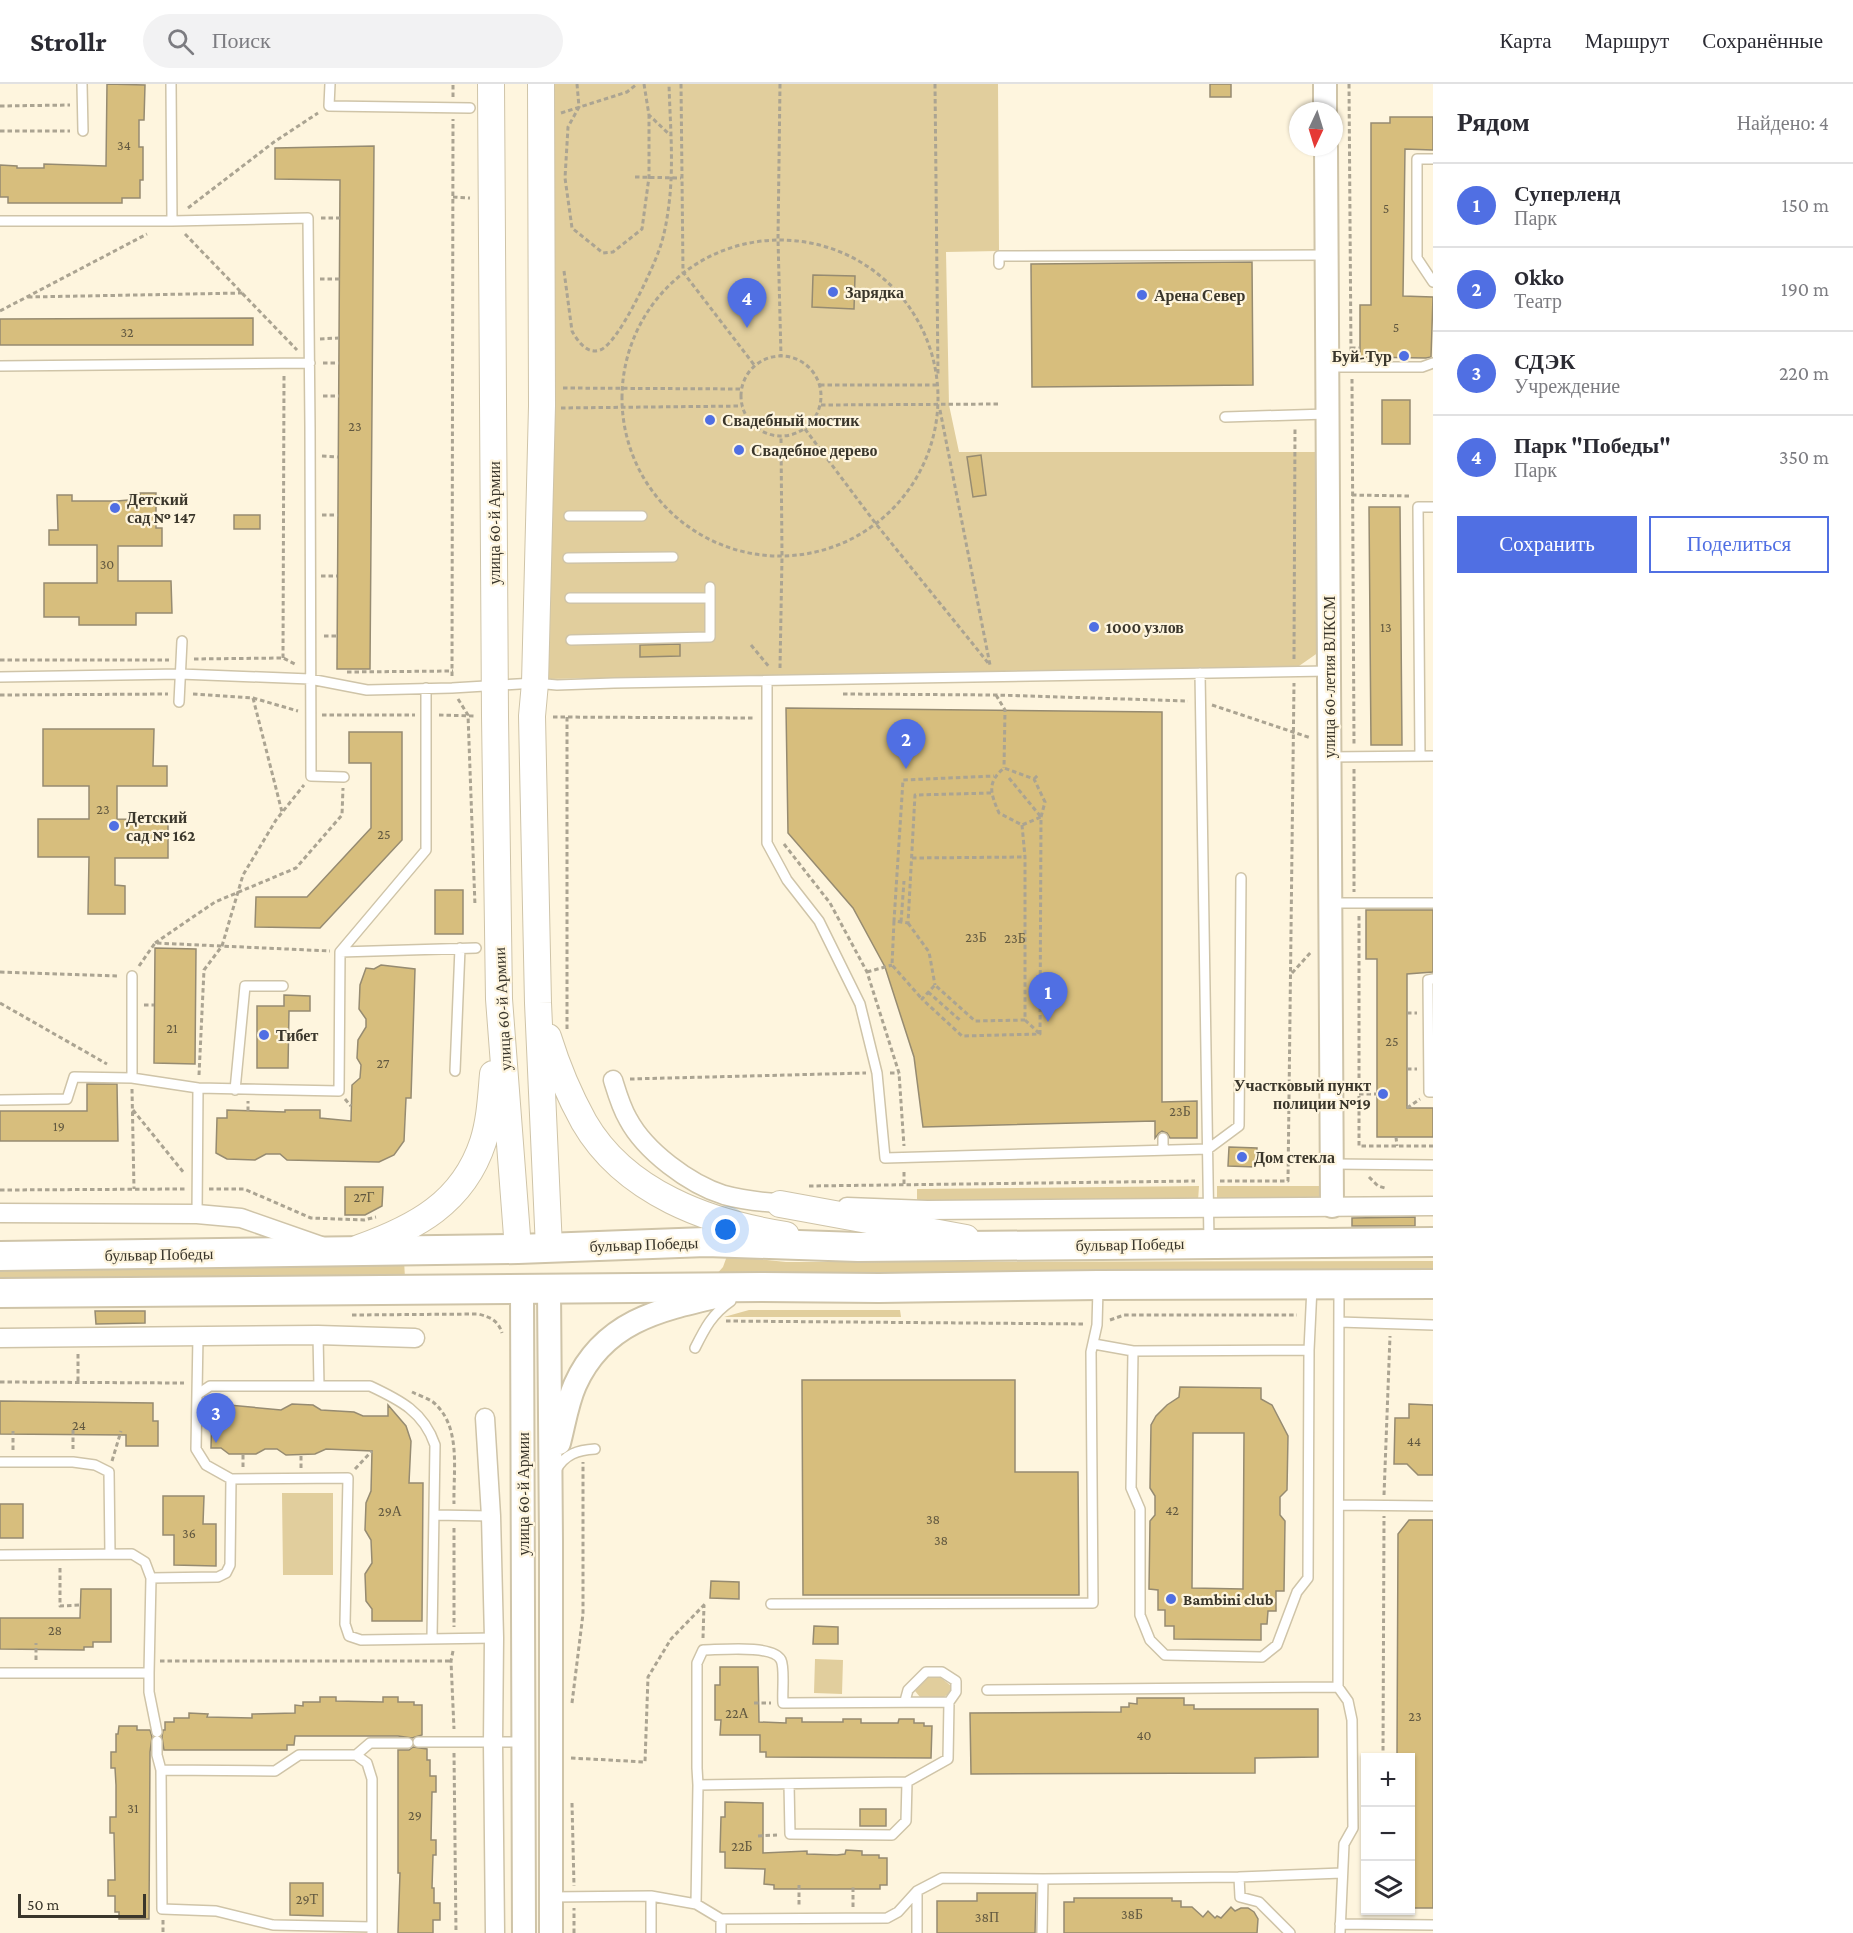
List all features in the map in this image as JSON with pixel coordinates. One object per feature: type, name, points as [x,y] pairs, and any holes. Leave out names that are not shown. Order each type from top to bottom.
[{"type":"main road","name":"улица 60-й Армии","points":[[492,84],[499,999],[518,1249],[536,1289]]},
{"type":"main road","name":"улица 60-й Армии","points":[[536,1289],[549,1248],[538,1003],[532,716],[536,683],[542,406],[541,84]]},
{"type":"main road","points":[[344,1252],[381,1240],[415,1224],[454,1195],[467,1177],[477,1160],[484,1140],[489,1113],[499,999]]},
{"type":"main road","points":[[538,1003],[556,1063],[585,1123],[620,1165],[648,1188],[702,1215],[762,1232],[858,1246]]},
{"type":"main road","points":[[780,1204],[1002,1245]]},
{"type":"main road","name":"бульвар Победы","points":[[0,1256],[518,1249],[706,1242],[858,1246],[1433,1242]]},
{"type":"main road","points":[[0,1293],[1433,1284]]},
{"type":"street","points":[[1325,84],[1325,102]]},
{"type":"street","name":"улица 60-летия ВЛКСМ","points":[[1326,156],[1332,1206]]},
{"type":"street","points":[[612,1080],[628,1119],[645,1143],[668,1164],[695,1182],[723,1194],[753,1201],[927,1210],[1433,1206]]},
{"type":"street","points":[[0,1213],[197,1214],[241,1218],[344,1252]]},
{"type":"street","points":[[551,1480],[569,1403],[576,1384],[585,1366],[605,1342],[635,1320],[672,1307],[762,1287]]},
{"type":"street","name":"улица 60-й Армии","points":[[536,1289],[551,1480],[551,1933]]},
{"type":"street","name":"улица 60-й Армии","points":[[524,1933],[524,1742],[536,1289]]},
{"type":"street","points":[[0,1338],[318,1335],[416,1338]]},
{"type":"street","points":[[485,1418],[491,1516],[494,1638],[495,1933]]},
{"type":"street","points":[[524,1742],[551,1741]]},
{"type":"lane","points":[[82,84],[84,131]]},
{"type":"lane","points":[[171,84],[172,221]]},
{"type":"lane","points":[[330,84],[329,106],[470,108]]},
{"type":"lane","points":[[1433,159],[1417,159],[1417,258],[1433,282]]},
{"type":"lane","points":[[0,221],[308,218],[311,776],[344,777]]},
{"type":"lane","points":[[999,264],[999,256],[1326,255]]},
{"type":"lane","points":[[0,366],[310,363]]},
{"type":"lane","points":[[1327,367],[1422,367],[1433,363]]},
{"type":"lane","points":[[1225,417],[1327,414]]},
{"type":"lane","points":[[1420,756],[1418,507],[1433,507]]},
{"type":"lane","points":[[569,516],[642,516]]},
{"type":"lane","points":[[568,558],[674,556]]},
{"type":"lane","points":[[571,640],[710,638],[710,587]]},
{"type":"lane","points":[[570,598],[710,598]]},
{"type":"lane","points":[[179,698],[182,641]]},
{"type":"lane","points":[[0,677],[180,674],[310,679],[367,690],[536,683],[557,685],[614,682],[1328,671]]},
{"type":"lane","points":[[1200,673],[1209,1243]]},
{"type":"lane","points":[[767,681],[767,843],[787,880],[819,921],[860,1004],[877,1073],[885,1158],[1208,1149],[1239,1126],[1240,878]]},
{"type":"lane","points":[[0,1100],[68,1099],[74,1077],[132,1078],[198,1088],[339,1091],[340,952],[426,850],[426,688]]},
{"type":"lane","points":[[1329,752],[1354,757],[1433,756]]},
{"type":"lane","points":[[1330,903],[1433,903]]},
{"type":"lane","points":[[455,1071],[460,948]]},
{"type":"lane","points":[[340,952],[476,948]]},
{"type":"lane","points":[[132,976],[132,1078]]},
{"type":"lane","points":[[1433,979],[1428,980],[1429,1092],[1433,1092]]},
{"type":"lane","points":[[235,1089],[245,986],[283,986]]},
{"type":"lane","points":[[197,1214],[198,1088]]},
{"type":"lane","points":[[1163,1138],[1163,1150]]},
{"type":"lane","points":[[1177,1138],[1177,1150]]},
{"type":"lane","points":[[1190,1138],[1191,1149]]},
{"type":"lane","points":[[1331,1164],[1433,1164]]},
{"type":"lane","points":[[771,1604],[1093,1603],[1091,1352],[1097,1324],[1098,1285]]},
{"type":"lane","points":[[1133,1351],[1131,1488],[1140,1509],[1140,1615],[1150,1640],[1165,1655],[1262,1657],[1277,1645],[1297,1592],[1308,1578],[1311,1314],[1326,1285]]},
{"type":"lane","points":[[1326,1285],[1339,1322],[1338,1687],[1348,1701],[1352,1720],[1353,1828],[1344,1844],[1340,1929],[1433,1925]]},
{"type":"lane","points":[[695,1348],[718,1310],[735,1298],[762,1287]]},
{"type":"lane","points":[[1339,1322],[1433,1325]]},
{"type":"lane","points":[[318,1335],[319,1386]]},
{"type":"lane","points":[[198,1336],[196,1449],[206,1465],[231,1479],[348,1478],[345,1624],[349,1636],[361,1640],[494,1638]]},
{"type":"lane","points":[[1094,1344],[1133,1351],[1309,1350]]},
{"type":"lane","points":[[198,1394],[210,1386],[370,1386],[393,1396],[421,1417],[430,1430],[435,1445],[432,1638]]},
{"type":"lane","points":[[551,1480],[560,1463],[569,1454],[595,1449]]},
{"type":"lane","points":[[0,1462],[73,1462],[95,1465],[109,1472],[110,1554]]},
{"type":"lane","points":[[151,1578],[218,1577],[226,1573],[230,1564],[231,1479]]},
{"type":"lane","points":[[1339,1505],[1433,1506]]},
{"type":"lane","points":[[434,1515],[491,1516]]},
{"type":"lane","points":[[0,1555],[132,1554],[145,1562],[151,1578],[149,1692],[157,1737],[157,1755],[162,1770],[162,1909],[216,1911],[273,1925],[372,1930],[372,1779],[367,1763],[356,1755],[299,1755],[275,1771],[162,1770]]},
{"type":"lane","points":[[696,1904],[698,1785],[696,1663],[703,1650],[766,1650],[777,1654],[782,1662],[783,1703],[950,1702]]},
{"type":"lane","points":[[698,1785],[906,1782],[948,1759],[950,1702],[956,1692],[956,1681],[942,1672],[926,1672],[908,1690],[905,1701]]},
{"type":"lane","points":[[0,1673],[149,1673]]},
{"type":"lane","points":[[987,1690],[1338,1687]]},
{"type":"lane","points":[[418,1742],[524,1742]]},
{"type":"lane","points":[[356,1755],[370,1743],[408,1743]]},
{"type":"lane","points":[[789,1784],[790,1834],[891,1835],[906,1821],[906,1782]]},
{"type":"lane","points":[[551,1897],[651,1896],[696,1904],[721,1918],[887,1918],[898,1912],[917,1891],[942,1878],[1043,1880],[1342,1873]]},
{"type":"lane","points":[[1239,1877],[1240,1897],[1259,1902],[1290,1933]]},
{"type":"lane","points":[[1042,1933],[1043,1880]]},
{"type":"lane","points":[[917,1891],[917,1933]]},
{"type":"lane","points":[[651,1896],[651,1933]]},
{"type":"lane","points":[[721,1918],[721,1933]]},
{"type":"path","points":[[453,84],[452,688],[468,716],[475,913]]},
{"type":"path","points":[[577,84],[579,108],[568,127],[565,178],[572,228],[603,253],[613,252],[642,229],[649,177],[649,115],[644,84]]},
{"type":"path","points":[[561,102],[560,114],[627,92],[637,84]]},
{"type":"path","points":[[562,260],[572,331],[586,348],[593,351],[601,350],[612,339],[649,277],[659,250],[665,225],[671,178],[669,84]]},
{"type":"path","points":[[681,84],[683,272],[755,366]]},
{"type":"path","points":[[780,84],[778,239],[781,356]]},
{"type":"path","points":[[805,429],[876,524],[990,666],[939,405],[935,84]]},
{"type":"path","points":[[1349,84],[1354,903],[1359,914],[1359,1165],[1378,1186],[1389,1190]]},
{"type":"path","points":[[0,106],[83,105]]},
{"type":"path","points":[[0,312],[172,221],[274,142],[329,106]]},
{"type":"path","points":[[649,115],[670,135]]},
{"type":"path","points":[[0,131],[84,131]]},
{"type":"path","points":[[635,177],[682,178]]},
{"type":"path","points":[[308,218],[340,218]]},
{"type":"path","points":[[172,221],[310,363]]},
{"type":"path","points":[[938,385],[932,352],[919,320],[899,293],[874,270],[845,253],[812,242],[778,239],[753,241],[705,258],[683,272],[659,295],[640,323],[627,354],[621,388],[621,406],[628,445],[640,472],[669,512],[701,536],[738,551],[782,556],[804,555],[829,549],[854,538],[876,524],[897,505],[914,483],[922,467],[935,433],[939,405]]},
{"type":"path","points":[[308,279],[340,279]]},
{"type":"path","points":[[27,297],[243,293]]},
{"type":"path","points":[[309,339],[339,338]]},
{"type":"path","points":[[1351,348],[1360,348]]},
{"type":"path","points":[[781,356],[794,358],[814,373],[820,385],[821,405],[815,419],[805,429],[794,435],[781,437],[764,433],[750,422],[742,406],[742,389],[746,376],[755,366],[767,359],[781,356]]},
{"type":"path","points":[[283,658],[284,363]]},
{"type":"path","points":[[820,385],[938,385]]},
{"type":"path","points":[[552,388],[742,389]]},
{"type":"path","points":[[821,405],[1001,404]]},
{"type":"path","points":[[552,408],[742,406]]},
{"type":"path","points":[[805,1186],[1288,1181],[1295,415]]},
{"type":"path","points":[[780,681],[781,437]]},
{"type":"path","points":[[1352,495],[1410,496],[1418,507]]},
{"type":"path","points":[[751,645],[780,681]]},
{"type":"path","points":[[840,694],[996,695],[1201,702],[1293,731],[1329,752]]},
{"type":"path","points":[[0,695],[253,698],[311,715],[468,716]]},
{"type":"path","points":[[253,698],[282,812]]},
{"type":"path","points":[[1004,768],[1005,710]]},
{"type":"path","points":[[532,716],[768,718]]},
{"type":"path","points":[[567,717],[567,1035]]},
{"type":"path","points":[[1004,768],[994,776],[903,780],[892,965],[922,999],[962,1036],[1040,1034]]},
{"type":"path","points":[[1004,768],[1034,779],[1045,802],[1041,817],[1040,1034]]},
{"type":"path","points":[[1034,779],[1039,774]]},
{"type":"path","points":[[198,1088],[204,970],[222,946],[243,875],[282,812],[311,776]]},
{"type":"path","points":[[994,776],[991,793],[999,813],[1022,825]]},
{"type":"path","points":[[0,972],[132,976],[155,943],[216,902],[296,868],[342,814],[344,777]]},
{"type":"path","points":[[1009,778],[1041,817]]},
{"type":"path","points":[[991,793],[915,795],[908,923],[929,952],[935,985],[975,1021],[1025,1020],[1040,1034]]},
{"type":"path","points":[[1022,825],[1041,817]]},
{"type":"path","points":[[1022,825],[1025,856],[1025,1020]]},
{"type":"path","points":[[912,858],[1025,856]]},
{"type":"path","points":[[901,922],[904,881]]},
{"type":"path","points":[[894,921],[908,923]]},
{"type":"path","points":[[155,943],[340,952]]},
{"type":"path","points":[[867,972],[892,965]]},
{"type":"path","points":[[922,999],[935,985]]},
{"type":"path","points":[[928,993],[961,1021]]},
{"type":"path","points":[[0,1002],[132,1078],[134,1189]]},
{"type":"path","points":[[632,1089],[628,1079],[899,1073]]},
{"type":"path","points":[[1359,1094],[1377,1094]]},
{"type":"path","points":[[132,1109],[197,1189]]},
{"type":"path","points":[[1396,1137],[1397,1146]]},
{"type":"path","points":[[1359,1146],[1433,1146]]},
{"type":"path","points":[[0,1190],[244,1189],[311,1218],[364,1220],[385,1214]]},
{"type":"path","points":[[342,1315],[478,1314],[496,1321],[500,1326],[504,1342]]},
{"type":"path","points":[[710,1321],[1097,1324],[1124,1315],[1311,1314]]},
{"type":"path","points":[[1383,1753],[1384,1506],[1390,1325]]},
{"type":"path","points":[[0,1382],[198,1383]]},
{"type":"path","points":[[411,1392],[433,1402],[449,1422],[454,1445],[454,1639],[451,1660],[456,1933]]},
{"type":"path","points":[[73,1430],[73,1462]]},
{"type":"path","points":[[12,1462],[13,1431]]},
{"type":"path","points":[[109,1472],[121,1431]]},
{"type":"path","points":[[572,1711],[583,1614],[584,1471],[582,1450]]},
{"type":"path","points":[[348,1478],[372,1451]]},
{"type":"path","points":[[60,1556],[60,1606],[80,1605]]},
{"type":"path","points":[[572,1758],[645,1762],[648,1677],[671,1639],[705,1604],[703,1650]]},
{"type":"path","points":[[36,1643],[36,1673]]},
{"type":"path","points":[[149,1661],[451,1660]]},
{"type":"path","points":[[572,1792],[574,1933]]},
{"type":"path","points":[[758,1836],[790,1834]]},
{"type":"path","points":[[799,1885],[799,1919]]},
{"type":"path","points":[[853,1919],[854,1885]]},
{"type":"shaded area","points":[[546,84],[998,84],[999,251],[946,252],[949,405],[959,452],[1317,452],[1319,652],[1299,666],[549,679]]},
{"type":"shaded area","points":[[1199,1186],[1198,1201],[917,1202],[917,1189]]},
{"type":"shaded area","points":[[1217,1186],[1320,1186],[1320,1200],[1217,1200]]},
{"type":"shaded area","points":[[727,1256],[786,1262],[1433,1261],[1433,1271],[715,1276],[723,1267]]},
{"type":"shaded area","points":[[404,1260],[405,1278],[0,1280],[0,1264]]},
{"type":"shaded area","points":[[749,1310],[900,1310],[901,1317],[724,1317]]},
{"type":"shaded area","points":[[282,1493],[333,1493],[333,1575],[283,1575]]},
{"type":"shaded area","points":[[815,1659],[843,1660],[842,1694],[814,1693]]},
{"type":"shaded area","points":[[929,1677],[940,1677],[950,1685],[951,1692],[944,1697],[920,1697],[915,1691]]},
{"type":"building","points":[[107,84],[145,85],[144,120],[139,120],[139,147],[143,147],[143,180],[140,180],[140,198],[122,198],[122,203],[8,203],[8,197],[0,197],[0,165],[17,166],[17,168],[44,168],[44,164],[106,166]]},
{"type":"building","points":[[1210,84],[1231,84],[1231,97],[1210,97]]},
{"type":"building","points":[[1390,117],[1433,117],[1433,150],[1405,149],[1403,296],[1433,297],[1431,357],[1426,358],[1360,357],[1360,305],[1371,305],[1371,123],[1390,123]]},
{"type":"building","points":[[374,146],[370,669],[337,669],[340,180],[275,179],[275,148]]},
{"type":"building","name":"Арена Север","points":[[1252,262],[1253,385],[1032,387],[1031,264]]},
{"type":"building","name":"Зарядка","points":[[813,275],[855,276],[854,309],[812,307]]},
{"type":"building","points":[[253,318],[253,345],[0,345],[0,319]]},
{"type":"building","points":[[1382,400],[1410,400],[1410,444],[1382,444]]},
{"type":"building","points":[[981,455],[986,495],[973,497],[967,457]]},
{"type":"building","points":[[140,493],[156,493],[156,528],[162,528],[162,546],[118,546],[118,581],[171,581],[172,613],[136,613],[136,625],[79,625],[79,617],[44,617],[44,583],[97,583],[97,545],[49,545],[49,530],[58,530],[57,495],[72,495],[72,501],[117,501],[140,499]]},
{"type":"building","points":[[1369,507],[1400,507],[1402,745],[1371,745]]},
{"type":"building","points":[[234,515],[260,515],[260,529],[234,529]]},
{"type":"building","points":[[680,644],[680,656],[640,657],[640,645]]},
{"type":"building","points":[[786,708],[1162,712],[1162,1102],[1197,1101],[1197,1138],[1170,1138],[1162,1131],[1155,1138],[1155,1121],[923,1127],[914,1057],[885,967],[853,908],[788,833]]},
{"type":"building","points":[[43,729],[154,729],[153,766],[167,766],[167,786],[117,786],[117,819],[168,820],[168,858],[115,858],[115,885],[125,886],[125,914],[88,914],[89,857],[38,857],[38,819],[89,819],[89,786],[43,786]]},
{"type":"building","points":[[349,732],[402,732],[402,840],[320,928],[255,927],[256,897],[307,897],[371,828],[371,763],[349,763]]},
{"type":"building","points":[[435,890],[463,890],[463,934],[435,934]]},
{"type":"building","points":[[1366,910],[1433,910],[1433,972],[1407,974],[1407,1108],[1433,1108],[1433,1137],[1377,1137],[1377,959],[1366,959]]},
{"type":"building","points":[[155,948],[196,949],[195,1064],[154,1063]]},
{"type":"building","points":[[381,965],[415,969],[411,1098],[406,1098],[404,1141],[394,1155],[379,1162],[287,1160],[280,1154],[266,1154],[255,1160],[227,1159],[216,1153],[217,1118],[227,1118],[227,1110],[285,1112],[285,1110],[320,1110],[320,1118],[351,1121],[352,1085],[360,1078],[361,1065],[357,1058],[358,1040],[366,1027],[366,1019],[359,1009],[360,985],[366,968],[374,969]]},
{"type":"building","points":[[284,995],[310,996],[310,1011],[289,1011],[288,1068],[257,1068],[257,1006],[284,1006]]},
{"type":"building","points":[[87,1084],[117,1084],[118,1141],[0,1141],[0,1111],[87,1111]]},
{"type":"building","name":"Дом стекла","points":[[1229,1147],[1257,1148],[1256,1167],[1228,1166]]},
{"type":"building","points":[[345,1187],[383,1187],[382,1206],[365,1215],[345,1215]]},
{"type":"building","points":[[1415,1217],[1415,1226],[1352,1226],[1352,1218]]},
{"type":"building","points":[[95,1311],[145,1311],[145,1323],[96,1324]]},
{"type":"building","points":[[802,1380],[1015,1380],[1015,1472],[1078,1472],[1079,1595],[803,1595]]},
{"type":"building","points":[[1180,1387],[1261,1388],[1261,1399],[1272,1405],[1288,1436],[1287,1490],[1280,1497],[1280,1515],[1285,1521],[1284,1591],[1276,1591],[1276,1611],[1268,1611],[1267,1624],[1261,1624],[1261,1640],[1174,1639],[1174,1626],[1165,1626],[1165,1610],[1158,1610],[1158,1590],[1149,1589],[1150,1521],[1155,1515],[1155,1496],[1150,1488],[1151,1425],[1167,1405],[1179,1397]],"holes":[[[1193,1433],[1244,1433],[1243,1589],[1192,1588]]]},
{"type":"building","points":[[0,1401],[153,1403],[153,1421],[158,1421],[158,1446],[126,1446],[126,1435],[0,1434]]},
{"type":"building","points":[[292,1404],[313,1405],[321,1410],[354,1412],[363,1416],[388,1416],[388,1405],[406,1426],[411,1441],[409,1483],[423,1483],[422,1621],[372,1621],[372,1609],[366,1601],[365,1574],[372,1563],[371,1540],[365,1530],[366,1503],[371,1491],[372,1451],[326,1449],[315,1454],[286,1455],[277,1449],[265,1449],[256,1454],[229,1454],[221,1448],[211,1448],[212,1411],[223,1411],[229,1405],[281,1410]]},
{"type":"building","points":[[1409,1404],[1433,1405],[1433,1475],[1418,1475],[1407,1464],[1394,1464],[1395,1418],[1409,1418]]},
{"type":"building","points":[[163,1496],[204,1496],[203,1524],[216,1524],[216,1566],[174,1565],[174,1535],[163,1535]]},
{"type":"building","points":[[0,1504],[23,1504],[23,1538],[0,1538]]},
{"type":"building","points":[[1409,1520],[1433,1520],[1433,1908],[1415,1908],[1415,1753],[1397,1753],[1398,1534]]},
{"type":"building","points":[[711,1581],[739,1582],[739,1599],[710,1598]]},
{"type":"building","points":[[81,1589],[111,1589],[111,1642],[93,1642],[93,1647],[84,1647],[84,1650],[0,1649],[0,1618],[80,1618]]},
{"type":"building","points":[[814,1626],[838,1627],[838,1644],[813,1644]]},
{"type":"building","points":[[720,1667],[758,1667],[759,1722],[786,1723],[786,1718],[802,1718],[802,1722],[843,1722],[843,1719],[861,1719],[861,1723],[898,1723],[899,1719],[914,1719],[914,1723],[932,1726],[931,1758],[766,1757],[766,1752],[760,1752],[760,1735],[720,1735],[721,1720],[715,1720],[715,1685],[720,1685]]},
{"type":"building","points":[[320,1697],[336,1697],[336,1701],[383,1702],[383,1697],[398,1697],[398,1702],[414,1702],[414,1705],[422,1705],[422,1735],[412,1738],[295,1736],[294,1745],[287,1745],[287,1750],[164,1750],[162,1737],[165,1722],[174,1722],[174,1718],[189,1718],[189,1713],[208,1714],[207,1717],[252,1718],[252,1714],[295,1713],[295,1705],[303,1706],[303,1702],[320,1702]]},
{"type":"building","points":[[1137,1698],[1184,1698],[1184,1705],[1194,1705],[1194,1709],[1318,1709],[1318,1757],[1255,1758],[1255,1773],[971,1774],[970,1713],[1121,1712],[1121,1707],[1129,1707],[1129,1703],[1137,1704]]},
{"type":"building","points":[[119,1726],[137,1726],[137,1730],[150,1730],[152,1737],[149,1919],[119,1919],[119,1912],[115,1912],[115,1896],[108,1896],[108,1880],[115,1880],[114,1833],[110,1833],[110,1817],[116,1817],[116,1785],[115,1768],[111,1768],[111,1752],[116,1752],[116,1734],[118,1734]]},
{"type":"building","points":[[413,1747],[427,1749],[430,1776],[436,1776],[436,1792],[432,1792],[431,1840],[436,1840],[436,1855],[433,1855],[432,1888],[434,1888],[434,1903],[440,1903],[440,1920],[433,1920],[433,1933],[398,1933],[400,1873],[398,1873],[398,1750],[409,1750]]},
{"type":"building","points":[[725,1802],[763,1803],[763,1853],[807,1851],[807,1854],[837,1855],[845,1854],[846,1850],[862,1851],[862,1855],[879,1855],[879,1858],[887,1858],[887,1885],[880,1885],[880,1889],[774,1889],[774,1885],[764,1884],[765,1869],[725,1868],[725,1852],[720,1852],[721,1817],[725,1817]]},
{"type":"building","points":[[860,1809],[886,1809],[886,1826],[860,1826]]},
{"type":"building","points":[[290,1883],[323,1883],[323,1916],[290,1915]]},
{"type":"building","points":[[977,1893],[1036,1893],[1035,1933],[937,1933],[937,1901],[977,1901]]},
{"type":"building","points":[[1074,1898],[1172,1898],[1172,1901],[1181,1901],[1181,1907],[1192,1907],[1203,1917],[1208,1911],[1215,1918],[1217,1916],[1221,1918],[1231,1907],[1235,1911],[1248,1908],[1258,1919],[1257,1933],[1064,1933],[1064,1902],[1074,1902]]},
{"type":"place","name":"Зарядка","points":[[833,292]]},
{"type":"place","name":"Арена Север","points":[[1142,295]]},
{"type":"place","name":"Парк \"Победы\"","points":[[747,328]]},
{"type":"place","name":"Буй-Тур","points":[[1404,356]]},
{"type":"place","name":"Свадебный мостик","points":[[710,420]]},
{"type":"place","name":"Свадебное дерево","points":[[739,450]]},
{"type":"place","name":"Детский сад № 147","points":[[115,508]]},
{"type":"place","name":"1000 узлов","points":[[1094,627]]},
{"type":"place","name":"Okko","points":[[906,769]]},
{"type":"place","name":"Детский сад № 162","points":[[114,826]]},
{"type":"place","name":"Суперленд","points":[[1048,1022]]},
{"type":"place","name":"Тибет","points":[[264,1035]]},
{"type":"place","name":"Участковый пункт полиции №19","points":[[1383,1094]]},
{"type":"place","name":"Дом стекла","points":[[1242,1157]]},
{"type":"place","name":"СДЭК","points":[[216,1443]]},
{"type":"place","name":"Bambini club","points":[[1171,1599]]}]
